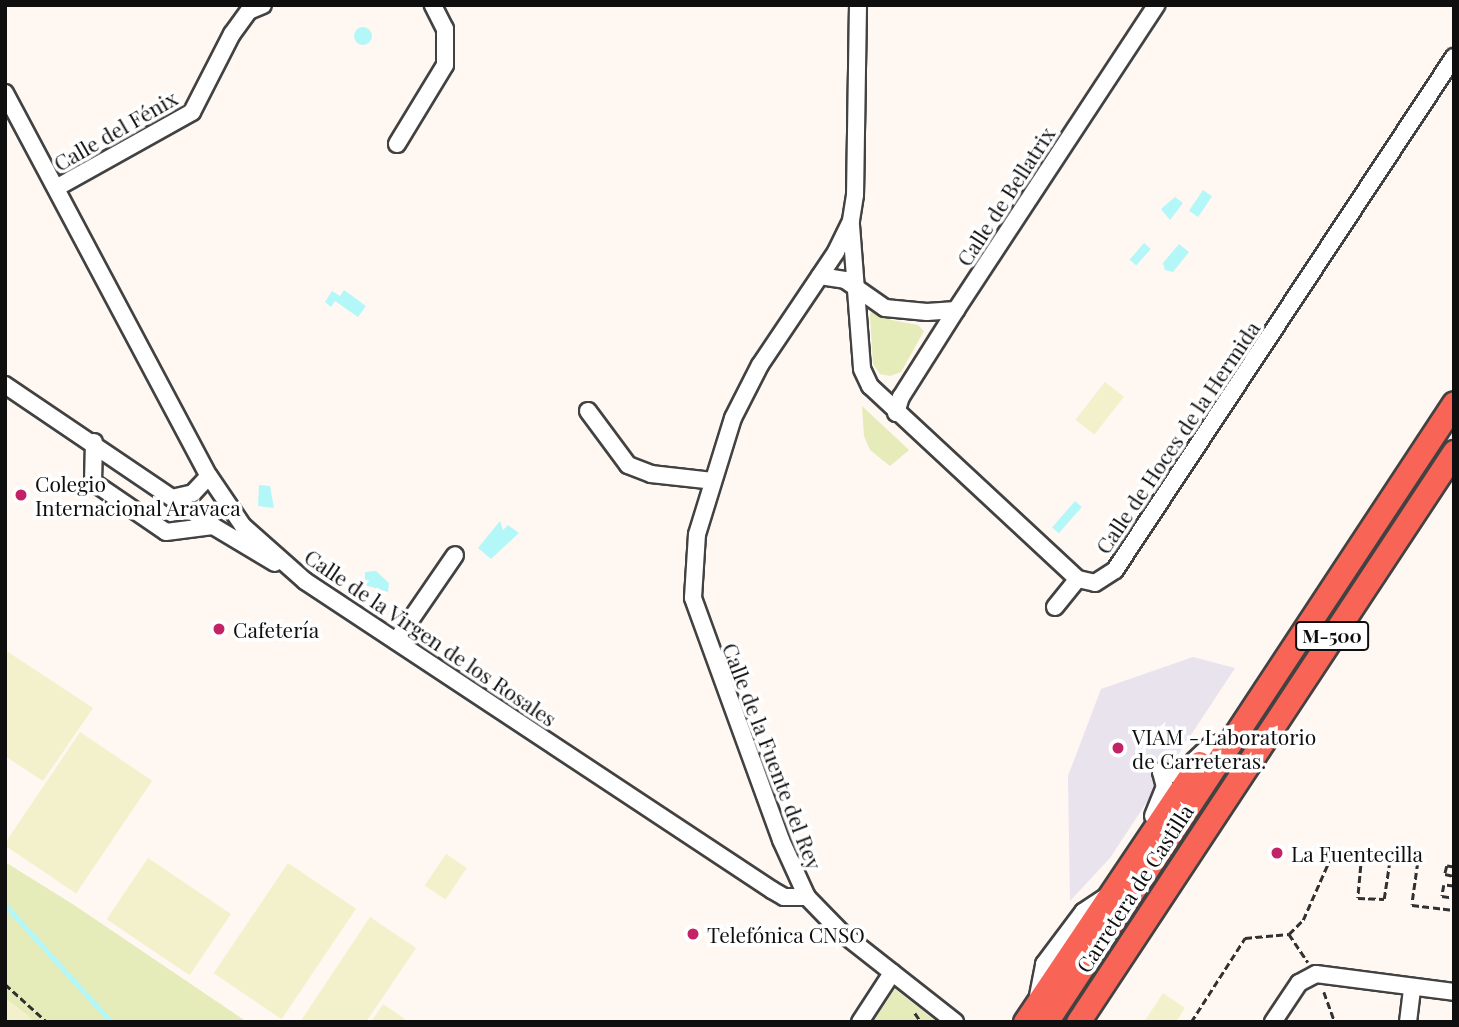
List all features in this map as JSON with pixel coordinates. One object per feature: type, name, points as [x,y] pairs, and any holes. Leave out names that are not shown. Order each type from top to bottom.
[{"type":"highway","name":"Carretera de Castilla","points":[[1036,1016],[1454,403]]},
{"type":"highway","name":"Carretera de Castilla","points":[[1078,1022],[1454,452]]},
{"type":"highway","name":"M-500","points":[[1036,1016],[1108,894],[1311,596],[1376,519]]},
{"type":"highway","name":"M-500","points":[[1093,1022],[1210,819]]},
{"type":"street","name":"Calle del Fénix","points":[[57,188],[192,112],[232,34],[249,11],[263,5]]},
{"type":"street","points":[[397,144],[445,65],[445,29],[433,5]]},
{"type":"street","name":"Calle de la Fuente del Rey","points":[[858,5],[851,221],[810,292],[747,387],[713,481],[694,554],[693,598],[781,840],[807,897],[826,920],[955,1022]]},
{"type":"street","name":"Calle de Bellatrix","points":[[896,413],[901,397],[956,310],[1156,5]]},
{"type":"street","name":"Calle de Hoces de la Hermida","points":[[1078,579],[1095,583],[1115,570],[1454,57]]},
{"type":"street","name":"Calle de la Virgen de los Rosales","points":[[5,93],[209,476],[233,515],[305,580],[396,641],[772,890],[784,897],[807,897]]},
{"type":"street","points":[[851,221],[862,369],[870,386],[896,413],[1078,579],[1055,607]]},
{"type":"street","points":[[820,276],[836,276],[855,293]]},
{"type":"street","points":[[810,292],[832,287],[855,293],[893,310],[956,310]]},
{"type":"street","points":[[5,385],[94,442],[213,526],[305,580]]},
{"type":"street","points":[[588,411],[628,465],[652,474],[713,481]]},
{"type":"street","points":[[94,442],[93,482],[166,532],[213,526]]},
{"type":"street","points":[[176,498],[193,493],[209,476]]},
{"type":"street","points":[[396,641],[455,555]]},
{"type":"street","points":[[860,1022],[892,972]]},
{"type":"street","points":[[1273,1022],[1299,983],[1316,974],[1454,992]]},
{"type":"street","points":[[1408,1022],[1412,987]]},
{"type":"path","points":[[1191,1022],[1245,938],[1289,933],[1303,920],[1331,859],[1345,854],[1362,855],[1358,898],[1384,899],[1390,859],[1418,862],[1412,905],[1454,910]]},
{"type":"path","points":[[1454,867],[1447,866],[1445,874],[1454,876]]},
{"type":"path","points":[[1454,886],[1444,885],[1442,896],[1454,898]]},
{"type":"path","points":[[1289,933],[1316,974],[1335,1022]]},
{"type":"path","points":[[5,984],[47,1022]]},
{"type":"path","points":[[173,1022],[178,1022]]},
{"type":"shaded area","points":[[1193,657],[1235,668],[1110,858],[1070,901],[1068,776],[1101,689]]},
{"type":"green space","points":[[874,309],[891,320],[918,325],[924,331],[901,372],[890,376],[880,374],[873,364],[870,314]]},
{"type":"green space","points":[[1105,382],[1124,397],[1094,435],[1075,420]]},
{"type":"green space","points":[[862,406],[909,450],[890,466],[870,450],[864,436]]},
{"type":"green space","points":[[5,650],[93,708],[43,781],[5,756]]},
{"type":"green space","points":[[80,732],[152,781],[76,893],[5,843]]},
{"type":"green space","points":[[446,854],[467,868],[445,899],[425,886]]},
{"type":"green space","points":[[148,858],[231,914],[190,975],[107,919]]},
{"type":"green space","points":[[5,862],[74,905],[247,1022],[5,1022]]},
{"type":"green space","points":[[288,863],[356,909],[282,1019],[214,973]]},
{"type":"green space","points":[[370,917],[416,948],[366,1022],[300,1022]]},
{"type":"green space","points":[[895,989],[928,1015],[938,1022],[873,1022]]},
{"type":"green space","points":[[1163,993],[1185,1008],[1176,1022],[1144,1022]]},
{"type":"green space","points":[[5,998],[28,1015],[34,1022],[5,1022]]},
{"type":"green space","points":[[383,1004],[405,1019],[403,1022],[371,1022]]},
{"type":"water","points":[[359,27],[367,27],[372,36],[370,43],[359,45],[354,40],[354,32]]},
{"type":"water","points":[[1203,190],[1212,196],[1198,217],[1189,211]]},
{"type":"water","points":[[1175,197],[1183,203],[1170,220],[1161,209]]},
{"type":"water","points":[[1144,243],[1151,249],[1136,266],[1130,260]]},
{"type":"water","points":[[1179,244],[1189,252],[1173,272],[1165,270],[1163,263]]},
{"type":"water","points":[[344,290],[366,306],[358,317],[335,301],[331,307],[325,302],[332,291],[340,296]]},
{"type":"water","points":[[259,485],[270,486],[274,508],[258,506]]},
{"type":"water","points":[[1075,501],[1082,507],[1059,533],[1052,527]]},
{"type":"water","points":[[500,521],[503,530],[508,525],[519,533],[491,559],[478,548]]},
{"type":"water","points":[[376,571],[389,583],[388,592],[365,585],[365,572]]},
{"type":"waterway","points":[[5,905],[111,1022]]},
{"type":"place","name":"Colegio Internacional Aravaca","points":[[21,495]]},
{"type":"place","name":"Cafetería","points":[[219,629]]},
{"type":"place","name":"VIAM - Laboratorio de Carreteras.","points":[[1118,748]]},
{"type":"place","name":"La Fuentecilla","points":[[1277,853]]},
{"type":"place","name":"Telefónica CNSO","points":[[693,934]]}]
